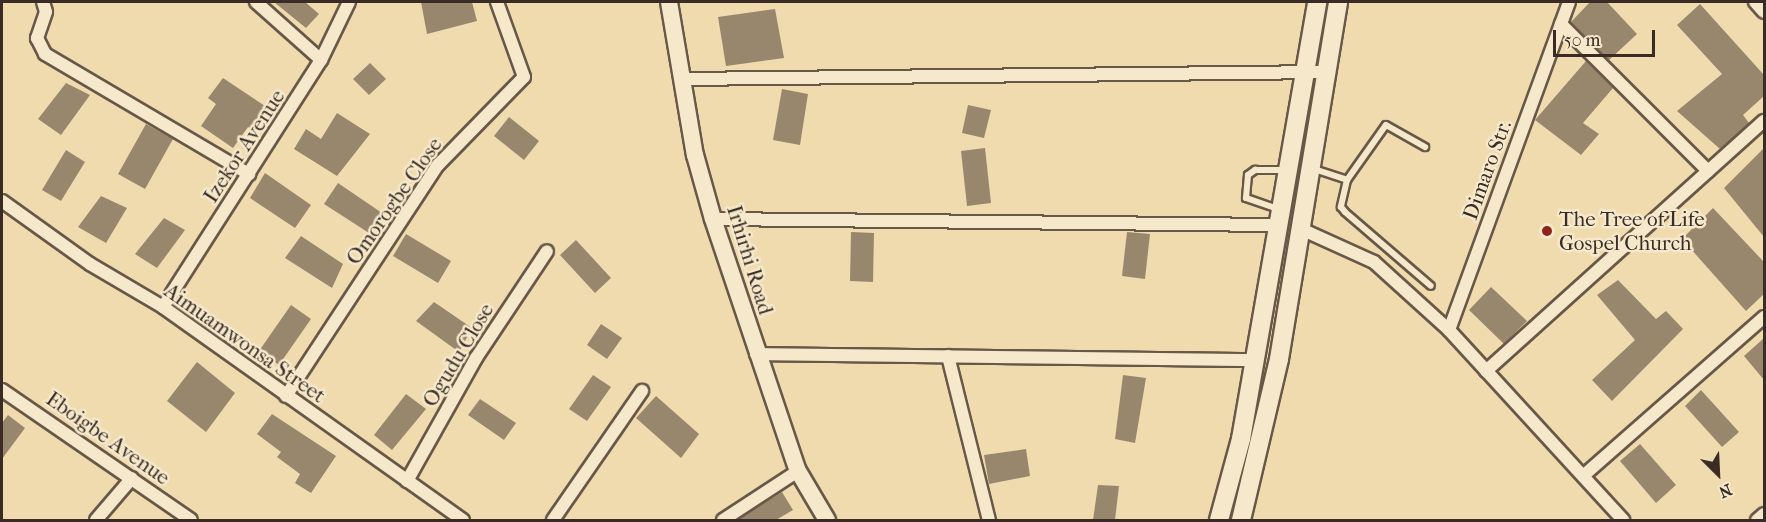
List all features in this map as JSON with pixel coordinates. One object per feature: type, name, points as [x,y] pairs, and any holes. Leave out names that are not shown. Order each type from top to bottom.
[{"type":"main road","points":[[1219,520],[1234,474],[1317,2]]},
{"type":"main road","points":[[1241,520],[1279,359],[1338,2]]},
{"type":"street","points":[[43,2],[46,12],[37,38],[45,54],[249,174]]},
{"type":"street","points":[[256,2],[321,60]]},
{"type":"street","name":"Izekor Avenue","points":[[163,307],[321,60],[349,2]]},
{"type":"street","name":"Omorogbe Close","points":[[286,396],[438,165],[524,77],[497,2]]},
{"type":"street","name":"Irhirhi Road","points":[[669,2],[681,79],[713,219],[756,354],[798,471],[827,520]]},
{"type":"street","name":"Dimaro Str.","points":[[1449,330],[1569,2]]},
{"type":"street","points":[[1755,2],[1764,12]]},
{"type":"street","points":[[1561,24],[1708,171]]},
{"type":"street","points":[[681,79],[1326,72]]},
{"type":"street","points":[[1486,371],[1764,121]]},
{"type":"street","name":"Aimuamwonsa Street","points":[[2,201],[90,264],[163,307],[463,520]]},
{"type":"street","points":[[713,219],[1280,217]]},
{"type":"street","points":[[1301,229],[1374,262],[1449,330],[1623,520]]},
{"type":"street","name":"Ogudu Close","points":[[407,482],[476,358],[547,250]]},
{"type":"street","points":[[1583,476],[1764,317]]},
{"type":"street","points":[[756,354],[1255,360]]},
{"type":"street","points":[[948,356],[989,520]]},
{"type":"street","name":"Eboigbe Avenue","points":[[2,390],[192,520]]},
{"type":"street","points":[[553,520],[642,391]]},
{"type":"street","points":[[723,520],[798,471]]},
{"type":"street","points":[[96,520],[132,478]]},
{"type":"street","points":[[1757,520],[1764,514]]},
{"type":"lane","points":[[1425,147],[1386,125],[1347,180],[1341,207],[1345,213],[1431,286]]},
{"type":"lane","points":[[1311,168],[1347,180]]},
{"type":"lane","points":[[1280,217],[1246,198],[1248,175],[1255,170],[1289,170]]},
{"type":"building","points":[[274,2],[305,2],[319,14],[306,28]]},
{"type":"building","points":[[421,2],[472,2],[477,21],[427,34]]},
{"type":"building","points":[[1590,2],[1607,2],[1637,34],[1609,60],[1571,22]]},
{"type":"building","points":[[1700,4],[1764,75],[1764,96],[1743,115],[1749,123],[1720,149],[1677,111],[1722,74],[1677,25]]},
{"type":"building","points":[[775,9],[784,58],[726,66],[718,17]]},
{"type":"building","points":[[1586,61],[1613,88],[1583,123],[1599,134],[1581,155],[1535,120]]},
{"type":"building","points":[[370,63],[386,79],[369,95],[353,79]]},
{"type":"building","points":[[223,78],[271,110],[255,132],[248,127],[233,148],[201,126],[216,104],[208,98]]},
{"type":"building","points":[[66,83],[90,95],[61,135],[38,119]]},
{"type":"building","points":[[782,89],[808,94],[800,145],[773,140]]},
{"type":"building","points":[[968,105],[991,110],[984,138],[962,133]]},
{"type":"building","points":[[337,113],[370,134],[337,176],[294,149],[306,129],[321,139]]},
{"type":"building","points":[[509,117],[539,141],[524,160],[494,136]]},
{"type":"building","points":[[146,124],[173,139],[145,189],[118,174]]},
{"type":"building","points":[[985,148],[991,203],[967,206],[961,151]]},
{"type":"building","points":[[1764,148],[1764,237],[1724,188]]},
{"type":"building","points":[[66,150],[85,162],[61,201],[42,190]]},
{"type":"building","points":[[265,173],[311,205],[295,228],[250,198]]},
{"type":"building","points":[[338,183],[382,213],[369,233],[324,204]]},
{"type":"building","points":[[101,196],[127,208],[106,243],[78,227]]},
{"type":"building","points":[[1713,208],[1764,262],[1764,294],[1746,311],[1682,239]]},
{"type":"building","points":[[164,218],[185,230],[157,268],[135,254]]},
{"type":"building","points":[[851,232],[874,233],[873,282],[850,281]]},
{"type":"building","points":[[1127,232],[1150,234],[1145,279],[1122,276]]},
{"type":"building","points":[[406,234],[451,261],[438,283],[393,256]]},
{"type":"building","points":[[301,236],[343,264],[332,288],[285,258]]},
{"type":"building","points":[[576,240],[611,278],[595,293],[560,255]]},
{"type":"building","points":[[1618,280],[1656,319],[1666,311],[1683,329],[1612,401],[1592,380],[1635,340],[1597,295]]},
{"type":"building","points":[[1491,287],[1527,321],[1504,344],[1469,310]]},
{"type":"building","points":[[434,302],[472,328],[459,352],[416,321]]},
{"type":"building","points":[[291,305],[311,319],[279,365],[259,351]]},
{"type":"building","points":[[601,324],[622,338],[607,359],[587,345]]},
{"type":"building","points":[[1764,338],[1764,380],[1744,356]]},
{"type":"building","points":[[197,362],[235,393],[206,432],[167,401]]},
{"type":"building","points":[[593,375],[611,387],[587,421],[569,409]]},
{"type":"building","points":[[1123,375],[1146,378],[1135,443],[1115,439]]},
{"type":"building","points":[[1701,390],[1739,432],[1722,447],[1685,406]]},
{"type":"building","points":[[406,394],[426,409],[392,450],[374,435]]},
{"type":"building","points":[[656,396],[699,434],[681,458],[636,418]]},
{"type":"building","points":[[480,399],[516,423],[504,440],[468,415]]},
{"type":"building","points":[[272,414],[336,456],[311,493],[295,483],[300,474],[277,457],[281,452],[257,434]]},
{"type":"building","points":[[8,415],[25,428],[2,459],[2,423]]},
{"type":"building","points":[[1640,444],[1676,485],[1656,503],[1620,461]]},
{"type":"building","points":[[1026,449],[1030,476],[989,484],[984,455]]},
{"type":"building","points":[[1098,485],[1119,486],[1115,520],[1093,520]]},
{"type":"building","points":[[782,492],[793,510],[776,520],[737,520]]},
{"type":"place","name":"The Tree of Life Gospel Church","points":[[1547,231]]}]
